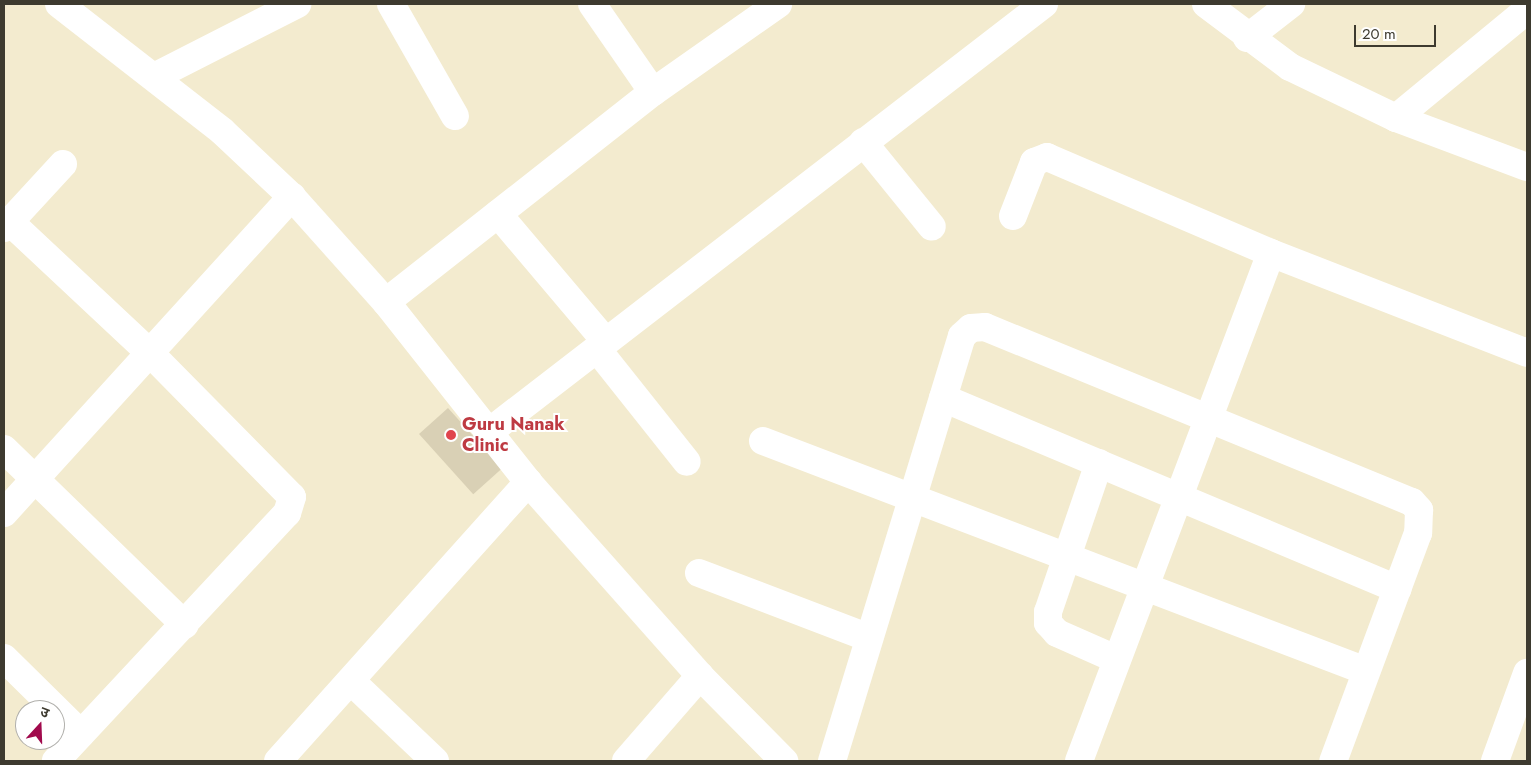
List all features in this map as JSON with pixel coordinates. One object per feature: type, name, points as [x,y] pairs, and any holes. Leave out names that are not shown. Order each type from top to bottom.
[{"type":"street","points":[[59,4],[222,132],[292,197],[386,302],[528,482],[700,676],[784,761]]},
{"type":"street","points":[[154,77],[297,4]]},
{"type":"street","points":[[391,4],[455,116]]},
{"type":"street","points":[[592,4],[653,92]]},
{"type":"street","points":[[386,302],[653,92],[778,4]]},
{"type":"street","points":[[489,432],[1044,4]]},
{"type":"street","points":[[1206,4],[1247,38],[1290,67],[1396,118],[1527,167]]},
{"type":"street","points":[[1247,38],[1291,4]]},
{"type":"street","points":[[1396,118],[1527,10]]},
{"type":"street","points":[[863,142],[932,227]]},
{"type":"street","points":[[1013,216],[1034,162],[1047,157],[1271,253],[1527,353]]},
{"type":"street","points":[[56,761],[185,625],[287,513],[292,498],[150,353],[7,225],[63,164]]},
{"type":"street","points":[[4,513],[292,197]]},
{"type":"street","points":[[498,214],[601,345],[687,462]]},
{"type":"street","points":[[1079,761],[1144,584],[1271,253]]},
{"type":"street","points":[[832,761],[962,336],[971,328],[985,327],[1412,502],[1420,521],[1333,761]]},
{"type":"street","points":[[943,398],[1178,495],[1396,589]]},
{"type":"street","points":[[763,441],[1068,554],[1366,671]]},
{"type":"street","points":[[4,449],[185,625]]},
{"type":"street","points":[[1099,463],[1068,554],[1048,623],[1057,633],[1116,659]]},
{"type":"street","points":[[278,761],[528,482]]},
{"type":"street","points":[[698,573],[869,638]]},
{"type":"street","points":[[4,658],[80,734]]},
{"type":"street","points":[[1495,761],[1527,673]]},
{"type":"street","points":[[626,761],[700,676]]},
{"type":"street","points":[[351,680],[435,761]]},
{"type":"building","points":[[448,408],[502,468],[473,494],[419,434]]},
{"type":"place","name":"Guru Nanak Clinic","points":[[451,435]]}]
